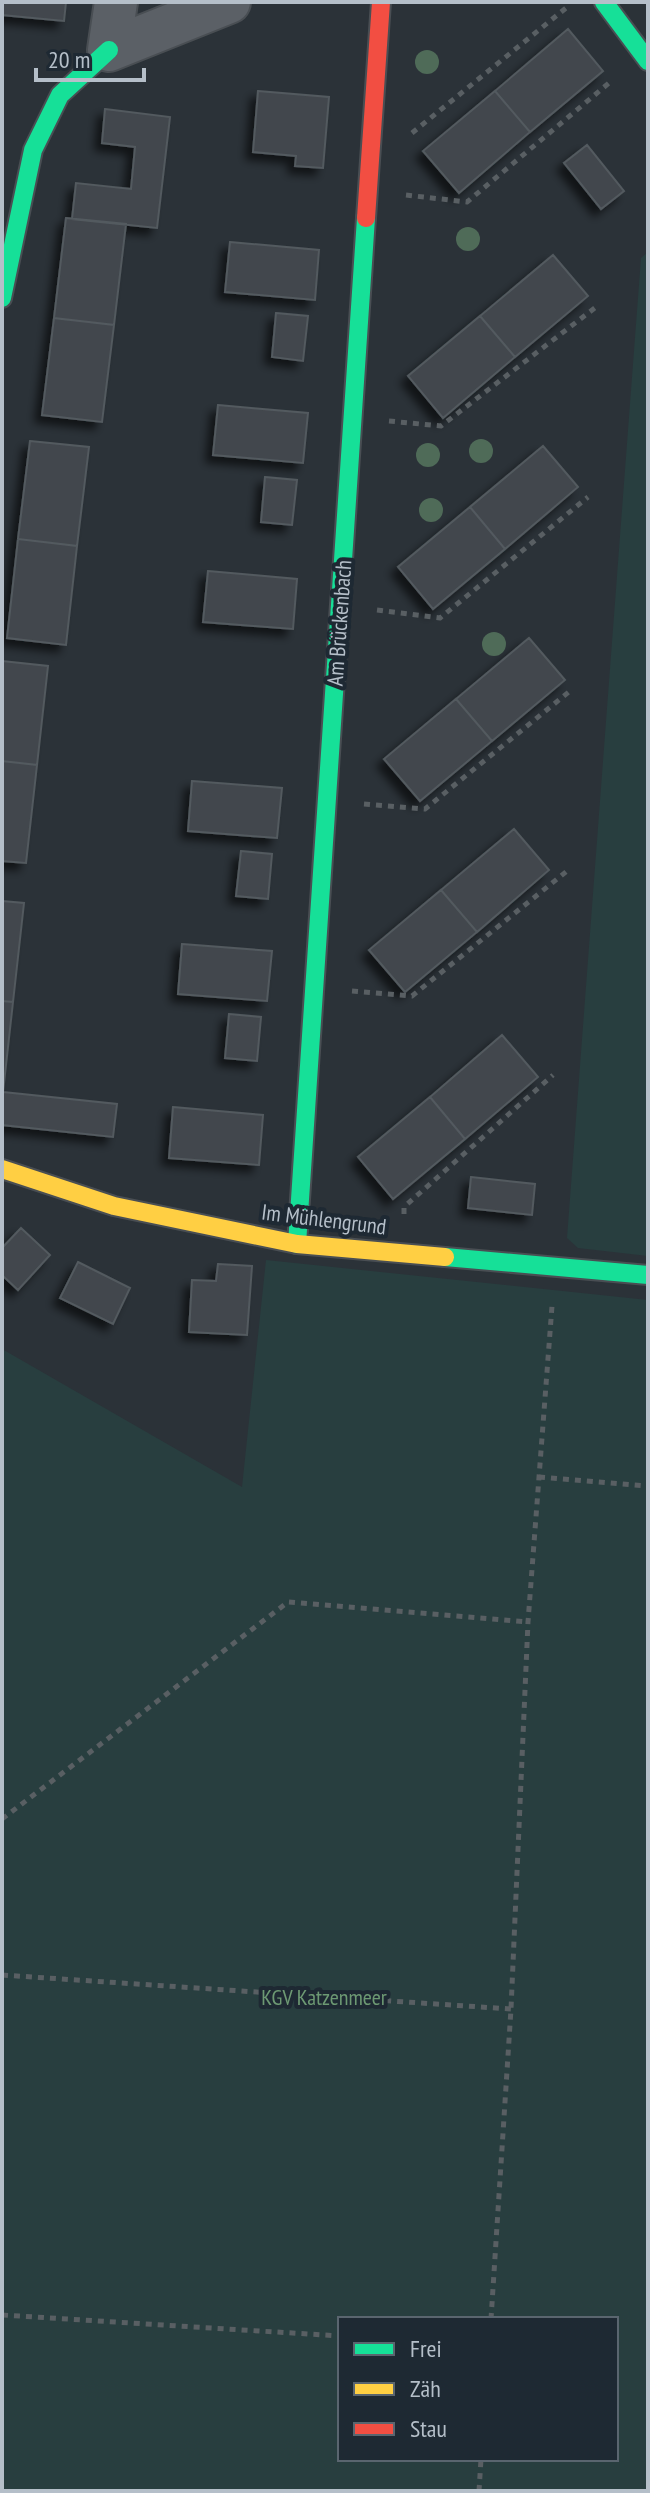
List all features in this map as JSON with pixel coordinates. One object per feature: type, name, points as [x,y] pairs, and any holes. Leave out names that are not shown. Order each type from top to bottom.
[{"type":"street","points":[[109,50],[116,2]]},
{"type":"street","points":[[2,298],[33,150],[60,95],[109,50],[229,2]]},
{"type":"street","name":"Am Brückenbach","points":[[297,1244],[381,2]]},
{"type":"street","points":[[604,2],[648,61]]},
{"type":"street","name":"Im Mühlengrund","points":[[2,1169],[114,1206],[297,1244],[648,1275]]},
{"type":"path","points":[[370,166],[573,2]]},
{"type":"path","points":[[369,191],[467,202],[609,83]]},
{"type":"path","points":[[353,418],[441,426],[596,307]]},
{"type":"path","points":[[340,606],[440,618],[588,497]]},
{"type":"path","points":[[327,800],[425,809],[570,691]]},
{"type":"path","points":[[315,988],[412,996],[567,871]]},
{"type":"path","points":[[405,1253],[404,1207],[553,1075]]},
{"type":"path","points":[[491,2317],[511,2009],[528,1622],[555,1266]]},
{"type":"path","points":[[539,1477],[648,1486]]},
{"type":"path","points":[[2,1819],[288,1602],[528,1622]]},
{"type":"path","points":[[2,1975],[511,2009]]},
{"type":"path","points":[[2,2315],[338,2336]]},
{"type":"path","points":[[479,2491],[481,2461]]},
{"type":"green space","points":[[648,252],[648,1256],[578,1248],[567,1238],[641,258]]},
{"type":"green space","name":"KGV Katzenmeer","points":[[266,1260],[648,1300],[648,2491],[2,2491],[2,1349],[242,1487]]},
{"type":"building","points":[[2,2],[66,2],[64,21],[2,15]]},
{"type":"building","points":[[568,29],[603,71],[530,132],[495,91]]},
{"type":"building","points":[[258,91],[329,97],[323,168],[295,166],[296,156],[253,152]]},
{"type":"building","points":[[495,91],[530,132],[459,193],[423,151]]},
{"type":"building","points":[[105,109],[170,117],[157,228],[72,219],[76,183],[131,189],[135,147],[102,143]]},
{"type":"building","points":[[587,145],[624,191],[601,209],[564,163]]},
{"type":"building","points":[[66,218],[126,224],[114,325],[54,318]]},
{"type":"building","points":[[230,242],[319,250],[315,300],[225,292]]},
{"type":"building","points":[[553,255],[588,296],[515,357],[480,316]]},
{"type":"building","points":[[276,313],[308,316],[303,361],[272,357]]},
{"type":"building","points":[[480,316],[515,357],[443,418],[408,376]]},
{"type":"building","points":[[54,318],[114,325],[102,422],[42,415]]},
{"type":"building","points":[[218,405],[308,413],[303,463],[213,455]]},
{"type":"building","points":[[30,441],[89,447],[77,546],[18,539]]},
{"type":"building","points":[[543,446],[578,487],[505,549],[470,507]]},
{"type":"building","points":[[265,477],[297,480],[292,525],[261,522]]},
{"type":"building","points":[[470,507],[505,549],[433,609],[398,567]]},
{"type":"building","points":[[18,539],[77,546],[66,645],[7,638]]},
{"type":"building","points":[[208,571],[297,579],[293,629],[203,622]]},
{"type":"building","points":[[529,638],[565,680],[492,741],[456,699]]},
{"type":"building","points":[[2,661],[48,666],[37,765],[2,761]]},
{"type":"building","points":[[456,699],[492,741],[420,801],[384,759]]},
{"type":"building","points":[[2,761],[37,765],[26,863],[2,861]]},
{"type":"building","points":[[192,781],[282,788],[277,838],[188,831]]},
{"type":"building","points":[[514,829],[549,870],[477,932],[441,890]]},
{"type":"building","points":[[241,851],[272,854],[268,899],[236,896]]},
{"type":"building","points":[[441,890],[477,932],[405,992],[369,950]]},
{"type":"building","points":[[2,901],[24,903],[13,1002],[2,1001]]},
{"type":"building","points":[[182,944],[272,951],[267,1001],[178,994]]},
{"type":"building","points":[[2,1001],[13,1002],[2,1101]]},
{"type":"building","points":[[229,1014],[261,1017],[257,1061],[225,1058]]},
{"type":"building","points":[[502,1035],[538,1077],[465,1139],[430,1097]]},
{"type":"building","points":[[3,1092],[117,1104],[113,1137],[2,1125]]},
{"type":"building","points":[[430,1097],[465,1139],[393,1199],[358,1157]]},
{"type":"building","points":[[173,1107],[263,1115],[259,1165],[169,1158]]},
{"type":"building","points":[[471,1177],[535,1184],[532,1215],[468,1208]]},
{"type":"building","points":[[21,1228],[50,1255],[18,1290],[2,1275],[2,1248]]},
{"type":"building","points":[[78,1262],[130,1288],[113,1324],[60,1298]]},
{"type":"building","points":[[218,1264],[252,1266],[247,1335],[189,1332],[192,1280],[216,1281]]},
{"type":"traffic: fast","points":[[604,2],[648,61]]},
{"type":"traffic: fast","points":[[2,298],[33,150],[60,95],[109,50]]},
{"type":"traffic: fast","points":[[297,1244],[366,218]]},
{"type":"traffic: fast","points":[[445,1257],[648,1275]]},
{"type":"traffic: slow","points":[[2,1169],[114,1206],[297,1244],[445,1257]]},
{"type":"traffic: jam","points":[[366,218],[381,2]]}]
